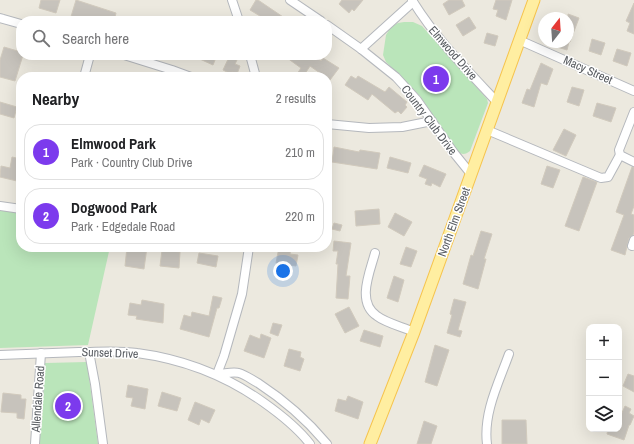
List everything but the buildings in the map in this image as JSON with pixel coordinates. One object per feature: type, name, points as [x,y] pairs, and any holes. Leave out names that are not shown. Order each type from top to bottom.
[{"type":"main road","name":"North Elm Street","points":[[370,444],[414,332],[534,0]]},
{"type":"street","points":[[232,0],[237,16]]},
{"type":"street","points":[[290,0],[314,16]]},
{"type":"street","points":[[362,49],[413,1]]},
{"type":"street","name":"Elmwood Drive","points":[[413,1],[427,24],[448,50],[497,102]]},
{"type":"street","points":[[0,18],[16,23]]},
{"type":"street","name":"Country Club Drive","points":[[332,28],[362,49],[396,77],[417,100],[454,153],[472,174]]},
{"type":"street","name":"Macy Street","points":[[520,40],[634,91]]},
{"type":"street","points":[[85,72],[89,60]]},
{"type":"street","points":[[140,60],[177,72]]},
{"type":"street","points":[[251,60],[255,72]]},
{"type":"street","points":[[487,130],[601,178],[608,177],[620,155],[619,150],[634,112]]},
{"type":"street","points":[[332,124],[376,128],[402,126],[432,120]]},
{"type":"street","points":[[620,155],[634,162]]},
{"type":"street","points":[[0,206],[16,208]]},
{"type":"street","points":[[217,374],[231,335],[242,294],[247,252]]},
{"type":"street","points":[[375,253],[366,288],[366,302],[369,310],[377,316],[414,332]]},
{"type":"street","name":"Sunset Drive","points":[[0,355],[114,351],[137,353],[176,361],[217,374],[250,394],[296,428],[310,444]]},
{"type":"street","points":[[89,352],[103,444]]},
{"type":"street","name":"Allendale Road","points":[[35,444],[41,353]]},
{"type":"street","points":[[487,444],[486,423],[492,401],[509,354]]},
{"type":"street","name":"Sunset Drive","points":[[217,374],[238,372],[257,383],[292,408],[327,444]]},
{"type":"green space","points":[[413,22],[422,26],[487,99],[488,103],[470,151],[467,153],[462,154],[457,151],[420,96],[386,62],[383,55],[386,35],[391,27],[398,23]]},
{"type":"green space","points":[[0,210],[16,212],[16,252],[109,252],[88,345],[0,348]]},
{"type":"green space","points":[[87,362],[98,444],[39,444],[42,420],[45,363]]},
{"type":"place","name":"Elmwood Park","points":[[436,79]]},
{"type":"place","name":"Dogwood Park","points":[[68,406]]}]
